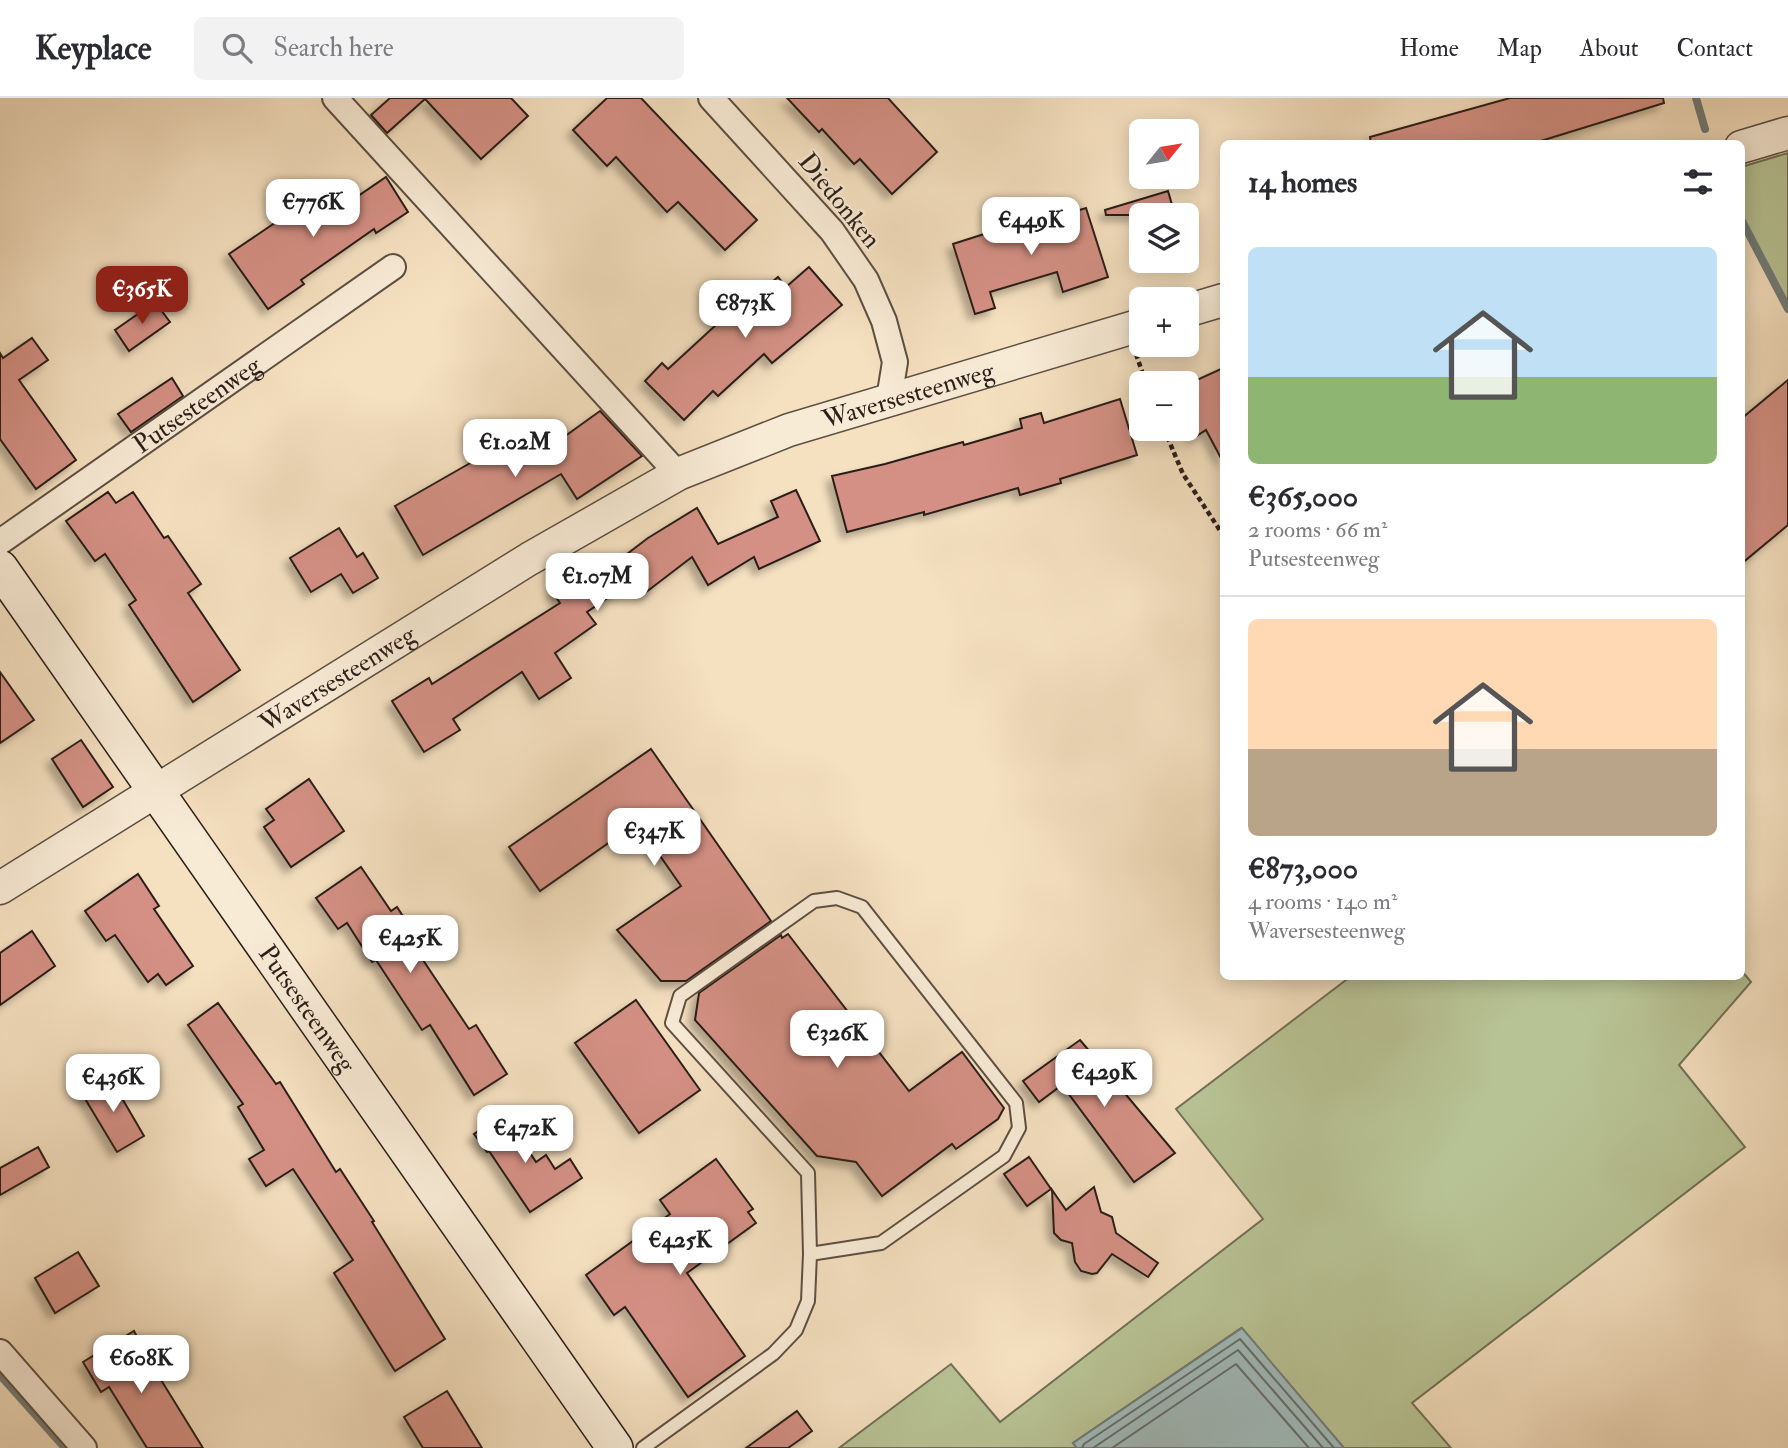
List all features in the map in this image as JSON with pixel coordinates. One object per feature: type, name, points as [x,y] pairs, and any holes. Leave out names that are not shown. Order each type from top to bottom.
[{"type":"main road","name":"Putsesteenweg","points":[[0,568],[615,1448]]},
{"type":"street","points":[[335,98],[678,474]]},
{"type":"street","name":"Diedonken","points":[[711,98],[832,231],[866,280],[884,321],[895,362],[889,398]]},
{"type":"street","points":[[1745,146],[1788,133]]},
{"type":"street","name":"Putsesteenweg","points":[[0,542],[393,267]]},
{"type":"street","points":[[1199,307],[1220,301]]},
{"type":"street","name":"Waversesteenweg","points":[[0,888],[529,559],[678,474],[789,430],[1129,328]]},
{"type":"street","points":[[0,1352],[84,1448]]},
{"type":"lane","points":[[643,1448],[773,1354],[796,1330],[808,1301],[808,1173],[672,1023],[680,996],[814,901],[837,898],[862,907],[1016,1103],[1019,1128],[1004,1156],[881,1243],[810,1254]]},
{"type":"path","points":[[1169,441],[1183,474],[1220,530]]},
{"type":"green space","points":[[1788,153],[1788,306],[1785,306],[1745,227],[1745,166]]},
{"type":"green space","points":[[1745,975],[1751,982],[1679,1065],[1745,1147],[1412,1403],[1451,1448],[1344,1448],[1241,1328],[1073,1443],[1077,1448],[839,1448],[951,1364],[1000,1422],[1263,1219],[1176,1109],[1346,980],[1745,980]]},
{"type":"water","points":[[1242,1328],[1344,1448],[1077,1448],[1073,1443]]},
{"type":"building","points":[[390,98],[511,98],[528,116],[481,159],[425,99],[387,133],[371,115]]},
{"type":"building","points":[[607,98],[641,98],[757,220],[725,250],[678,202],[667,212],[616,157],[607,166],[573,130]]},
{"type":"building","points":[[787,98],[888,98],[937,152],[892,194],[860,159],[854,164],[822,129],[819,132]]},
{"type":"building","points":[[1510,98],[1663,98],[1664,103],[1544,140],[1370,140],[1370,137]]},
{"type":"building","points":[[386,177],[408,212],[376,233],[374,229],[301,280],[304,284],[268,309],[229,254],[325,189],[339,209]]},
{"type":"building","points":[[1168,191],[1172,203],[1129,203],[1129,215],[1106,215],[1105,210]]},
{"type":"building","points":[[1086,208],[1108,277],[1063,292],[1057,272],[990,292],[995,308],[975,314],[953,244],[1006,227],[1008,232]]},
{"type":"building","points":[[809,267],[842,305],[772,363],[764,354],[718,396],[713,391],[684,420],[645,381],[662,363],[668,369],[729,313],[725,309],[741,295],[747,303],[778,277],[786,287]]},
{"type":"building","points":[[155,302],[170,322],[129,351],[115,330]]},
{"type":"building","points":[[32,338],[48,360],[19,380],[76,460],[36,489],[0,439],[0,353],[3,358]]},
{"type":"building","points":[[1220,369],[1220,456],[1206,430],[1199,434],[1199,379]]},
{"type":"building","points":[[172,378],[183,396],[131,432],[118,414]]},
{"type":"building","points":[[1788,380],[1788,525],[1745,561],[1745,416]]},
{"type":"building","points":[[1120,399],[1129,429],[1129,441],[1133,441],[1137,455],[1060,479],[1061,483],[1020,495],[1018,488],[924,515],[924,512],[847,532],[832,476],[963,442],[964,445],[1022,428],[1020,419],[1041,413],[1044,423]]},
{"type":"building","points":[[600,411],[642,456],[577,499],[561,474],[423,555],[395,506],[507,442],[513,452],[553,427],[561,439]]},
{"type":"building","points":[[796,490],[820,541],[759,569],[754,557],[708,585],[692,557],[645,593],[634,580],[587,612],[596,624],[555,653],[571,678],[539,699],[522,672],[453,719],[460,730],[424,752],[392,701],[429,678],[432,684],[560,603],[552,592],[583,571],[590,582],[648,538],[697,508],[718,544],[778,517],[771,501]]},
{"type":"building","points":[[108,492],[116,503],[133,492],[164,538],[168,536],[201,584],[188,593],[240,670],[193,702],[129,605],[136,600],[105,554],[95,561],[66,521]]},
{"type":"building","points":[[339,528],[357,557],[363,553],[378,578],[353,593],[341,574],[311,592],[290,558]]},
{"type":"building","points":[[0,672],[34,720],[0,743]]},
{"type":"building","points":[[81,740],[113,787],[83,807],[52,759]]},
{"type":"building","points":[[651,749],[771,921],[686,981],[661,981],[617,930],[681,886],[637,823],[540,891],[509,847]]},
{"type":"building","points":[[309,779],[344,831],[291,867],[264,827],[274,820],[266,809]]},
{"type":"building","points":[[361,867],[391,911],[397,907],[415,935],[409,939],[469,1029],[476,1025],[507,1074],[474,1095],[430,1025],[422,1030],[376,960],[372,962],[347,923],[338,929],[316,898]]},
{"type":"building","points":[[138,874],[159,906],[154,909],[193,966],[166,985],[158,974],[148,982],[115,935],[106,941],[85,911]]},
{"type":"building","points":[[32,931],[55,966],[0,1005],[0,953]]},
{"type":"building","points":[[788,934],[909,1091],[962,1052],[1004,1108],[998,1119],[956,1149],[952,1144],[882,1196],[856,1162],[817,1156],[695,1020],[699,993],[781,935],[782,938]]},
{"type":"building","points":[[636,1000],[700,1090],[639,1133],[575,1043]]},
{"type":"building","points":[[218,1003],[276,1084],[280,1082],[336,1172],[340,1169],[445,1339],[395,1371],[334,1273],[353,1260],[293,1169],[266,1186],[249,1159],[264,1150],[238,1107],[243,1104],[188,1025]]},
{"type":"building","points":[[1080,1040],[1175,1153],[1134,1182],[1062,1085],[1039,1102],[1023,1081]]},
{"type":"building","points":[[109,1076],[144,1136],[117,1152],[81,1092]]},
{"type":"building","points":[[505,1114],[536,1162],[546,1155],[555,1169],[570,1159],[582,1178],[530,1212],[489,1151],[487,1152],[474,1134]]},
{"type":"building","points":[[38,1147],[49,1167],[0,1195],[0,1168]]},
{"type":"building","points":[[1029,1157],[1051,1189],[1027,1206],[1004,1174]]},
{"type":"building","points":[[716,1159],[753,1209],[748,1212],[756,1223],[687,1273],[745,1356],[688,1397],[625,1307],[614,1315],[586,1275],[670,1214],[660,1200]]},
{"type":"building","points":[[1094,1187],[1101,1212],[1112,1217],[1116,1233],[1158,1263],[1148,1277],[1112,1254],[1097,1273],[1081,1271],[1075,1262],[1072,1243],[1061,1240],[1054,1233],[1052,1190],[1066,1210]]},
{"type":"building","points":[[78,1252],[99,1286],[55,1313],[35,1278]]},
{"type":"building","points":[[134,1331],[203,1448],[147,1448],[109,1387],[101,1392],[83,1362]]},
{"type":"building","points":[[447,1391],[482,1448],[423,1448],[404,1417]]},
{"type":"building","points":[[797,1411],[812,1431],[788,1448],[746,1448]]},
{"type":"waterway","points":[[1696,98],[1705,129]]},
{"type":"waterway","points":[[1745,227],[1788,309]]},
{"type":"waterway","points":[[0,1375],[65,1448]]}]
